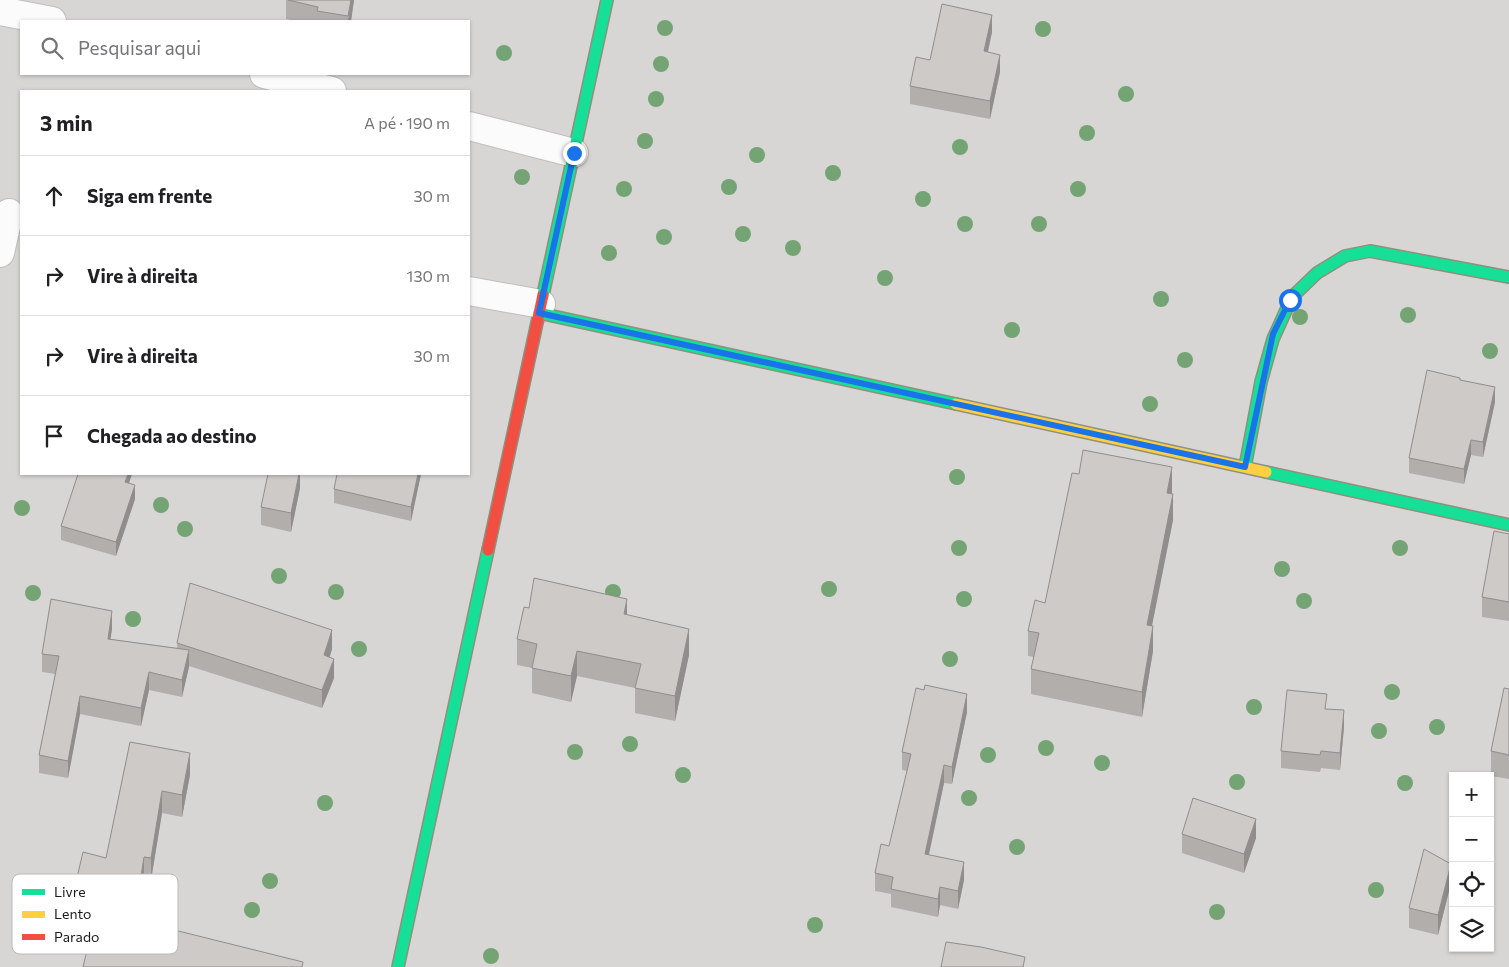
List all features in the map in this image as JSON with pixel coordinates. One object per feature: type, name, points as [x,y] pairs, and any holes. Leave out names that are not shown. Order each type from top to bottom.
[{"type":"street","points":[[398,967],[607,0]]},
{"type":"street","points":[[0,11],[47,20]]},
{"type":"street","points":[[268,75],[328,90]]},
{"type":"street","points":[[470,126],[574,153]]},
{"type":"street","points":[[0,252],[10,213]]},
{"type":"street","points":[[1245,467],[1273,334],[1290,300],[1310,279],[1330,264],[1350,252],[1370,251],[1509,277]]},
{"type":"street","points":[[470,291],[540,309],[1509,525]]},
{"type":"shaded area","points":[[0,0],[1509,0],[1509,967],[0,967]]},
{"type":"building","points":[[288,0],[351,0],[348,16],[317,11],[318,7]]},
{"type":"building","points":[[942,4],[992,15],[984,51],[1000,55],[990,101],[910,86],[916,57],[930,60]]},
{"type":"building","points":[[1427,370],[1460,378],[1460,380],[1495,387],[1483,442],[1471,440],[1464,469],[1409,458]]},
{"type":"building","points":[[1083,450],[1172,467],[1167,493],[1173,494],[1147,625],[1153,626],[1142,692],[1031,669],[1039,633],[1028,631],[1035,600],[1045,603],[1072,473],[1079,474]]},
{"type":"building","points":[[78,475],[128,475],[125,482],[135,485],[116,542],[61,526]]},
{"type":"building","points":[[268,475],[299,475],[291,513],[261,507]]},
{"type":"building","points":[[337,475],[418,475],[411,507],[334,489]]},
{"type":"building","points":[[1494,531],[1509,534],[1509,602],[1482,597]]},
{"type":"building","points":[[534,578],[627,599],[624,614],[689,629],[675,696],[635,688],[641,664],[577,651],[571,676],[532,668],[537,644],[517,639],[524,607],[529,608]]},
{"type":"building","points":[[190,583],[332,630],[324,655],[334,659],[322,690],[177,643]]},
{"type":"building","points":[[51,599],[112,611],[108,639],[189,650],[182,680],[149,672],[141,708],[80,696],[68,761],[39,755],[59,656],[42,654]]},
{"type":"building","points":[[925,685],[967,694],[952,767],[944,765],[925,854],[964,862],[958,891],[940,887],[938,899],[891,889],[893,877],[875,873],[881,844],[889,846],[911,754],[902,752],[916,688],[924,690]]},
{"type":"building","points":[[1504,688],[1509,689],[1509,755],[1491,751]]},
{"type":"building","points":[[1287,690],[1327,694],[1325,709],[1344,710],[1340,753],[1321,751],[1320,755],[1281,751]]},
{"type":"building","points":[[130,742],[190,753],[182,795],[162,791],[151,858],[144,857],[141,874],[78,874],[83,852],[106,858]]},
{"type":"building","points":[[1193,798],[1256,819],[1244,854],[1182,834]]},
{"type":"building","points":[[1424,849],[1449,863],[1449,872],[1438,915],[1409,908]]},
{"type":"building","points":[[178,931],[303,962],[302,967],[83,967],[86,954],[178,954]]},
{"type":"building","points":[[946,942],[981,947],[1025,957],[1023,967],[941,967]]},
{"type":"traffic: fast","points":[[543,295],[607,0]]},
{"type":"traffic: fast","points":[[1245,467],[1261,382],[1273,339],[1292,297],[1317,273],[1345,256],[1370,251],[1509,277]]},
{"type":"traffic: fast","points":[[539,313],[956,404]]},
{"type":"traffic: fast","points":[[1266,472],[1509,525]]},
{"type":"traffic: fast","points":[[398,967],[488,550]]},
{"type":"traffic: slow","points":[[956,404],[1266,472]]},
{"type":"traffic: jam","points":[[488,550],[543,295]]},
{"type":"route","points":[[574,153],[539,313],[1245,467],[1273,334],[1290,300]]}]
